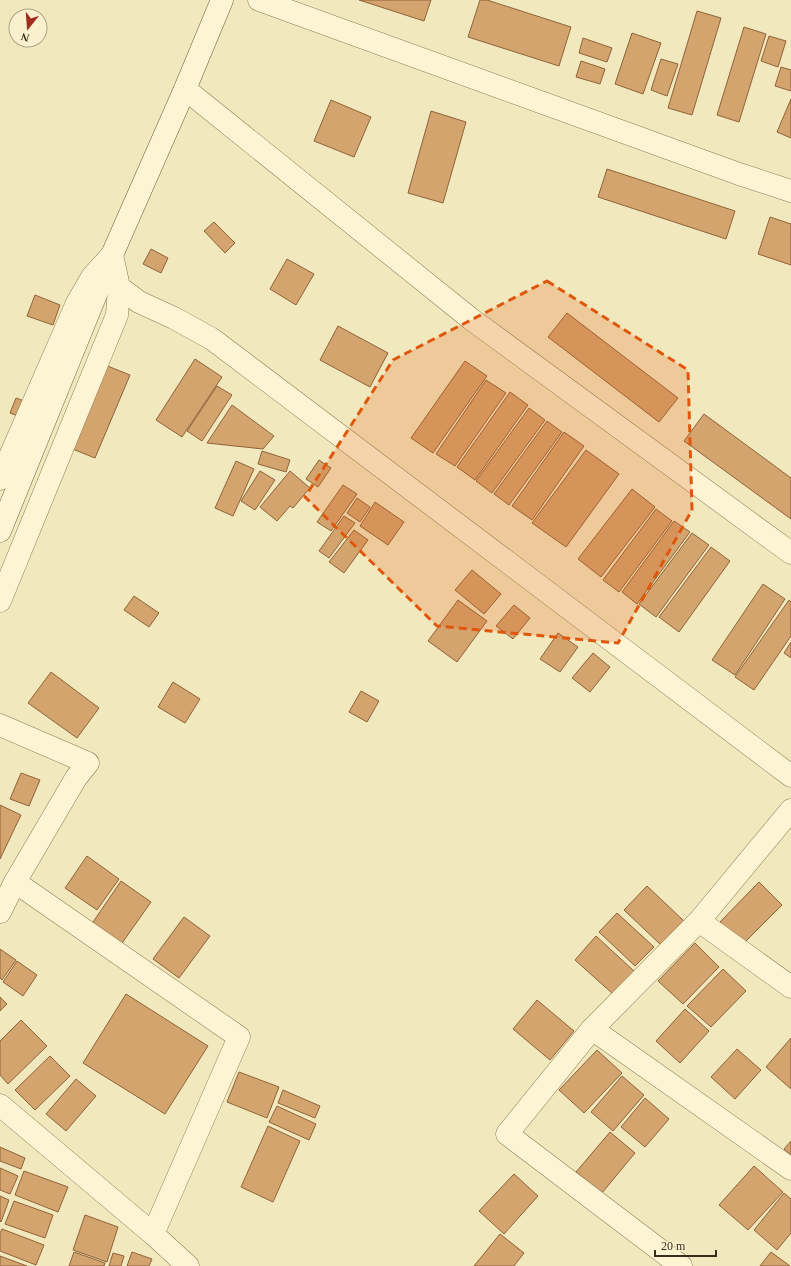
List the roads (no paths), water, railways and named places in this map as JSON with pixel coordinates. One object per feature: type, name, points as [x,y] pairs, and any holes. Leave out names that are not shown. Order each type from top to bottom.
[{"type":"street","points":[[0,531],[112,255],[185,89],[222,0]]},
{"type":"street","points":[[259,0],[739,174],[791,191]]},
{"type":"street","points":[[185,89],[471,319],[791,553]]},
{"type":"street","points":[[0,601],[117,315],[119,287],[112,255]]},
{"type":"street","points":[[0,479],[77,302],[92,277],[112,255]]},
{"type":"street","points":[[119,287],[139,302],[174,318],[212,340],[791,776]]},
{"type":"street","points":[[0,725],[88,763],[76,778],[15,882],[0,912]]},
{"type":"street","points":[[681,1266],[507,1134],[592,1029],[699,921],[791,810]]},
{"type":"street","points":[[15,882],[239,1037],[153,1234]]},
{"type":"street","points":[[699,921],[791,987]]},
{"type":"street","points":[[592,1029],[791,1169]]},
{"type":"street","points":[[0,1105],[153,1234],[188,1266]]}]
